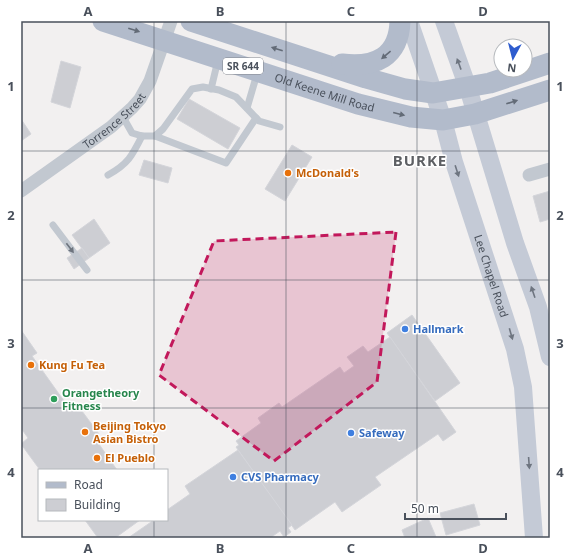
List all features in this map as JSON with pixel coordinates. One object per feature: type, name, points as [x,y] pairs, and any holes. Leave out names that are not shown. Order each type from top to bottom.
[{"type":"main road","name":"Old Keene Mill Road","points":[[103,21],[168,30],[219,58],[358,104],[412,118],[443,120],[475,114],[550,90]]},
{"type":"main road","name":"SR 644","points":[[191,21],[399,87],[433,93],[490,83],[550,63]]},
{"type":"main road","points":[[314,61],[357,66],[366,65],[383,59],[390,53],[398,37],[400,21]]},
{"type":"main road","name":"Lee Chapel Road","points":[[409,21],[443,120],[454,162],[517,356],[523,387],[534,538]]},
{"type":"main road","points":[[444,21],[468,88],[515,243],[538,307],[550,357]]},
{"type":"street","name":"Torrence Street","points":[[21,192],[111,128],[140,99],[150,81],[168,30]]},
{"type":"street","points":[[529,175],[550,169]]},
{"type":"lane","points":[[211,89],[219,58]]},
{"type":"lane","points":[[247,108],[258,71]]},
{"type":"lane","points":[[155,136],[163,129],[192,89],[203,87],[236,97],[259,121],[280,126]]},
{"type":"lane","points":[[122,117],[132,133],[142,136],[155,136],[226,163],[256,118]]},
{"type":"lane","points":[[108,176],[122,168],[131,159],[142,136]]},
{"type":"lane","points":[[53,225],[87,270]]},
{"type":"highlighted area","points":[[396,232],[377,382],[274,461],[159,375],[214,241]]},
{"type":"building","points":[[61,61],[81,67],[70,108],[51,102]]},
{"type":"building","points":[[189,99],[240,128],[228,149],[177,119]]},
{"type":"building","points":[[21,119],[31,134],[21,141]]},
{"type":"building","name":"McDonald's","points":[[292,145],[312,157],[285,201],[265,189]]},
{"type":"building","points":[[144,160],[172,168],[168,183],[139,175]]},
{"type":"building","points":[[550,191],[550,219],[540,222],[533,196]]},
{"type":"building","points":[[94,219],[110,243],[89,258],[72,235]]},
{"type":"building","points":[[82,248],[89,258],[74,269],[67,258]]},
{"type":"building","points":[[412,315],[460,383],[435,401],[387,333]]},
{"type":"building","points":[[21,330],[37,353],[32,356],[69,408],[76,403],[99,434],[94,437],[116,469],[39,469],[21,444],[28,438],[21,428]]},
{"type":"building","name":"Safeway","points":[[390,337],[456,432],[443,441],[438,434],[375,477],[381,485],[342,512],[335,502],[295,530],[236,447],[239,445],[236,441],[261,423],[258,418],[279,403],[282,407],[340,367],[344,373],[354,366],[347,357],[363,346],[368,352]]},
{"type":"building","points":[[238,450],[292,525],[288,528],[291,532],[284,537],[280,531],[270,538],[128,538],[153,521],[168,521],[168,509],[190,494],[185,486]]},
{"type":"building","points":[[474,504],[480,525],[446,535],[440,513]]},
{"type":"building","points":[[428,518],[436,537],[405,538],[402,530]]},
{"type":"building","points":[[86,521],[139,521],[115,538],[98,538]]},
{"type":"place","name":"McDonald's","points":[[288,173]]},
{"type":"place","name":"Hallmark","points":[[405,329]]},
{"type":"place","name":"Kung Fu Tea","points":[[31,365]]},
{"type":"place","name":"Orangetheory Fitness","points":[[54,399]]},
{"type":"place","name":"Beijing Tokyo Asian Bistro","points":[[85,432]]},
{"type":"place","name":"Safeway","points":[[351,433]]},
{"type":"place","name":"El Pueblo","points":[[97,458]]},
{"type":"place","name":"CVS Pharmacy","points":[[233,477]]},
{"type":"district","name":"BURKE","points":[[420,161]]}]
